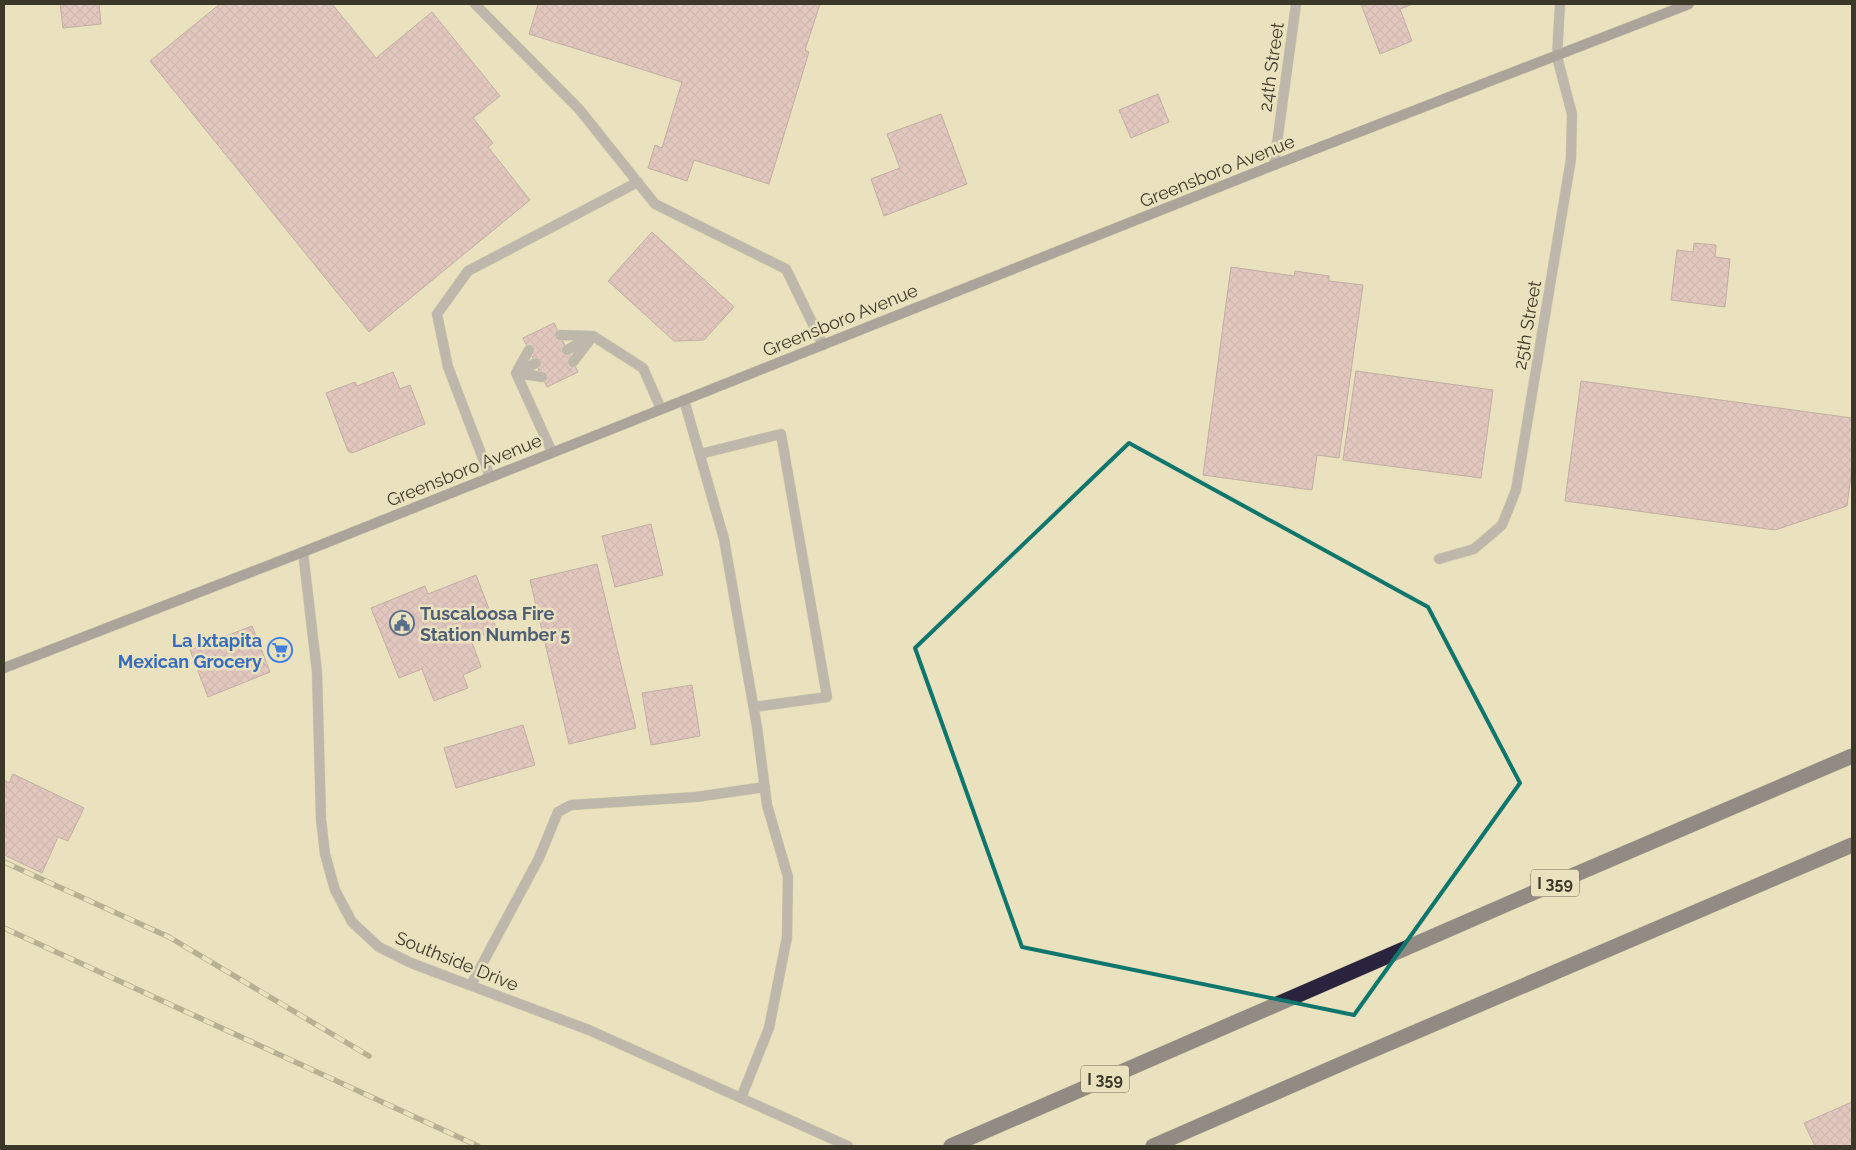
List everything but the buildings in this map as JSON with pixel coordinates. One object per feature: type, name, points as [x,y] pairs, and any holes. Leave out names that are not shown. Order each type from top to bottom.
[{"type":"highway","name":"I 359","points":[[951,1146],[1852,756]]},
{"type":"highway","points":[[1153,1146],[1852,845]]},
{"type":"main road","name":"Greensboro Avenue","points":[[4,668],[490,478],[1274,165],[1689,4]]},
{"type":"street","points":[[475,4],[579,109],[655,204],[786,269],[823,344]]},
{"type":"street","name":"24th Street","points":[[1274,165],[1296,4]]},
{"type":"street","name":"25th Street","points":[[1439,559],[1474,549],[1502,525],[1516,490],[1571,159],[1572,114],[1557,56],[1560,4]]},
{"type":"street","points":[[490,478],[448,368],[437,314],[468,271],[638,182]]},
{"type":"street","points":[[560,335],[593,336],[643,368],[661,409]]},
{"type":"street","points":[[567,350],[593,336]]},
{"type":"street","points":[[573,362],[593,336]]},
{"type":"street","points":[[516,373],[529,350]]},
{"type":"street","points":[[516,373],[536,363]]},
{"type":"street","points":[[516,373],[542,376]]},
{"type":"street","points":[[516,373],[552,452]]},
{"type":"street","points":[[684,400],[724,539],[754,707],[767,805],[788,877],[787,937],[769,1028],[741,1098]]},
{"type":"street","points":[[700,454],[781,434],[827,697],[754,707]]},
{"type":"street","name":"Southside Drive","points":[[303,552],[317,672],[321,819],[325,854],[335,890],[352,922],[379,947],[411,963],[589,1030],[848,1146]]},
{"type":"street","points":[[472,986],[539,858],[558,812],[571,805],[696,797],[765,787]]},
{"type":"highlighted area","points":[[1129,443],[1428,607],[1520,783],[1354,1015],[1022,947],[915,648]]},
{"type":"railway","points":[[4,862],[169,937],[369,1056]]},
{"type":"railway","points":[[4,928],[478,1146]]},
{"type":"place","name":"Tuscaloosa Fire Station Number 5","points":[[402,623]]},
{"type":"place","name":"La Ixtapita Mexican Grocery","points":[[280,650]]}]
